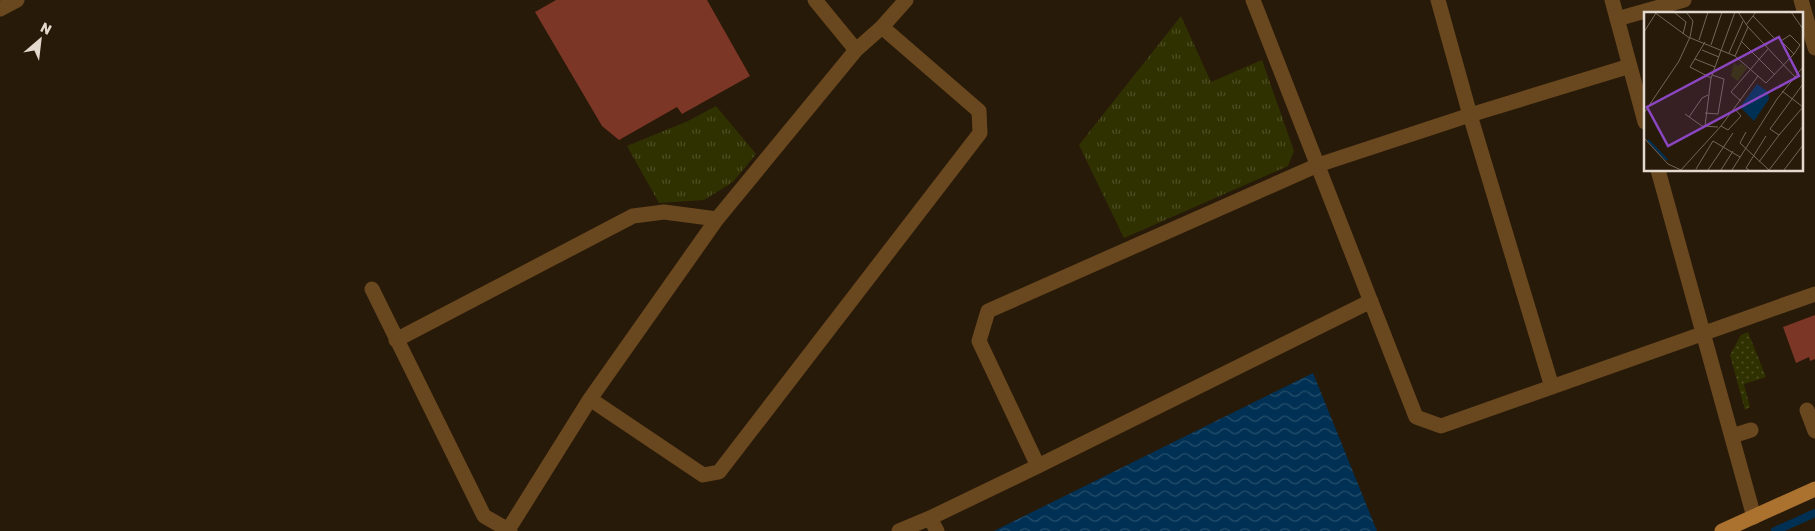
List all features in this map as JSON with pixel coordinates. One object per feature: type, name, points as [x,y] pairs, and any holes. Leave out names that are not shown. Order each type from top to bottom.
[{"type":"main road","points":[[1722,531],[1815,489]]},
{"type":"street","points":[[0,9],[17,0]]},
{"type":"street","points":[[815,0],[856,50]]},
{"type":"street","points":[[372,289],[484,516],[509,530],[590,399],[717,220],[856,50],[882,27],[906,0]]},
{"type":"street","points":[[1252,0],[1416,417],[1440,426],[1815,294]]},
{"type":"street","points":[[1438,0],[1470,115],[1552,387]]},
{"type":"street","points":[[1612,0],[1644,118]]},
{"type":"street","points":[[1617,19],[1684,0]]},
{"type":"street","points":[[1801,0],[1815,48]]},
{"type":"street","points":[[590,399],[703,475],[719,472],[980,133],[979,111],[882,27]]},
{"type":"street","points":[[1038,466],[979,341],[988,311],[1318,165],[1470,115],[1630,66]]},
{"type":"street","points":[[1658,171],[1754,517]]},
{"type":"street","points":[[396,340],[633,216],[664,212],[717,220]]},
{"type":"street","points":[[899,531],[934,524],[1038,466],[1371,301]]},
{"type":"street","points":[[1807,410],[1815,431]]},
{"type":"street","points":[[1732,436],[1751,430]]},
{"type":"green space","points":[[1181,16],[1211,82],[1262,60],[1294,151],[1288,166],[1124,238],[1079,145]]},
{"type":"green space","points":[[716,106],[756,154],[733,182],[704,200],[659,203],[627,146],[688,121]]},
{"type":"green space","points":[[1748,332],[1766,377],[1744,384],[1750,407],[1745,410],[1730,355],[1741,335]]},
{"type":"water","points":[[1313,373],[1377,531],[994,531]]},
{"type":"building","points":[[556,0],[707,0],[750,76],[682,114],[677,107],[619,140],[602,126],[535,12]]},
{"type":"building","points":[[1815,315],[1815,359],[1810,361],[1809,357],[1796,363],[1783,327]]},
{"type":"waterway","points":[[1775,531],[1815,513]]}]
